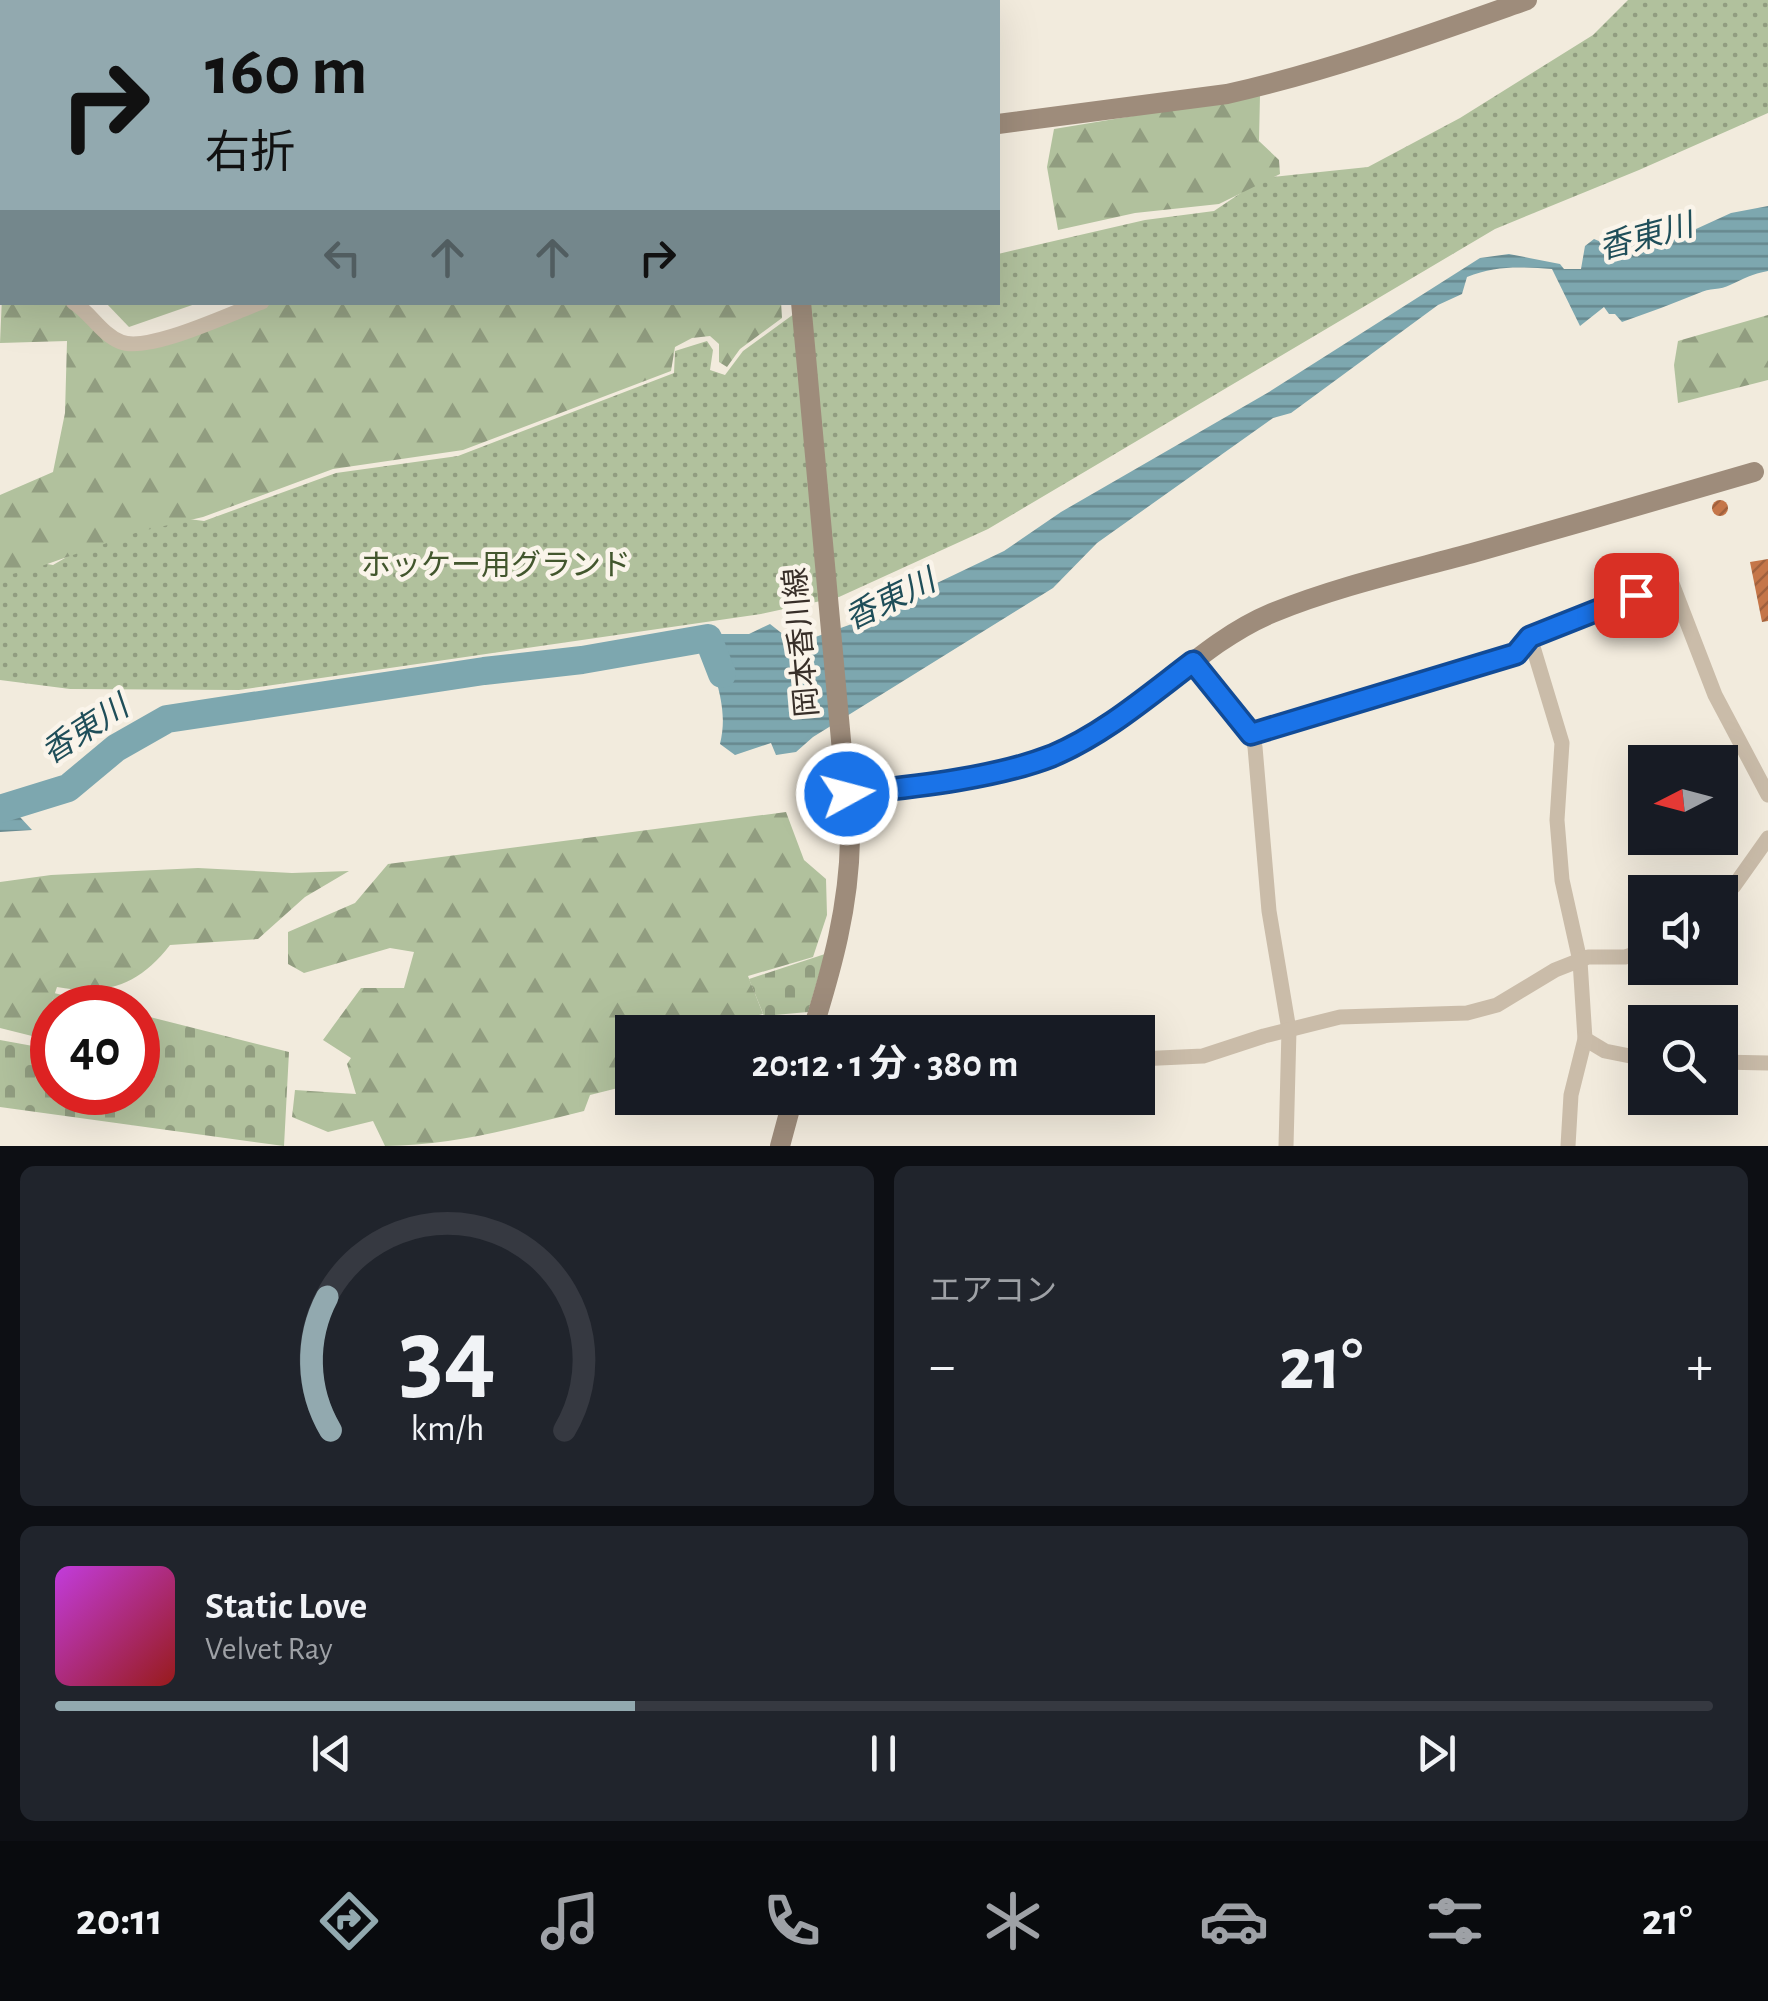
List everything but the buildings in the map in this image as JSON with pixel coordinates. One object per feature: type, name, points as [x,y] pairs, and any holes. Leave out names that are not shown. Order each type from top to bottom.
[{"type":"main road","points":[[1000,124],[1227,94],[1391,48],[1526,0]]},
{"type":"main road","name":"岡本香川線","points":[[801,305],[850,838],[846,902],[837,952],[817,1015]]},
{"type":"main road","points":[[847,794],[917,786],[1049,757],[1098,733],[1239,630],[1330,590],[1761,470]]},
{"type":"main road","points":[[780,1146],[788,1115]]},
{"type":"street","points":[[77,305],[100,328],[123,343],[148,344],[254,305]]},
{"type":"street","points":[[1251,734],[1516,654],[1530,637],[1671,581],[1715,695],[1768,794]]},
{"type":"street","points":[[1530,637],[1562,743],[1557,820],[1562,880],[1580,961],[1585,1039],[1571,1095],[1568,1146]]},
{"type":"street","points":[[1193,662],[1251,734],[1255,748],[1269,911],[1289,1030],[1286,1146]]},
{"type":"street","points":[[1738,880],[1768,838]]},
{"type":"street","points":[[1155,1058],[1204,1056],[1340,1017],[1467,1013],[1497,1005],[1555,970],[1588,957],[1628,956]]},
{"type":"street","points":[[1585,1039],[1605,1050],[1628,1055]]},
{"type":"street","points":[[1738,1063],[1768,1064]]},
{"type":"green space","name":"ホッケー用グランド","points":[[1628,0],[1768,0],[1768,113],[1495,229],[988,529],[839,597],[761,614],[239,690],[70,689],[0,680],[0,556],[53,565],[142,513],[204,521],[336,473],[458,456],[674,373],[675,351],[707,341],[713,350],[710,370],[725,375],[743,351],[806,305],[1000,305],[1000,254],[1145,220],[1214,211],[1263,178],[1368,167],[1460,118],[1593,35]]},
{"type":"green space","points":[[1260,95],[1259,141],[1279,160],[1280,174],[1219,204],[1135,213],[1058,230],[1047,167],[1054,129]]},
{"type":"green space","points":[[2,305],[86,305],[112,344],[182,336],[268,305],[781,305],[782,318],[740,349],[727,367],[719,362],[719,344],[710,336],[692,338],[675,347],[671,371],[463,450],[333,469],[203,517],[138,532],[0,577],[0,495],[53,472],[65,413],[67,341],[0,343]]},
{"type":"green space","points":[[108,305],[192,305],[129,327]]},
{"type":"green space","points":[[1768,315],[1768,380],[1678,403],[1674,365],[1678,341]]},
{"type":"green space","points":[[786,812],[804,860],[826,879],[827,915],[813,957],[748,976],[763,1014],[615,1015],[615,1089],[590,1095],[584,1111],[460,1139],[385,1146],[373,1121],[328,1132],[292,1117],[295,1090],[356,1094],[347,1064],[351,1058],[323,1040],[361,988],[404,988],[414,952],[390,948],[304,973],[288,964],[288,932],[355,903],[388,864]]},
{"type":"green space","points":[[198,868],[292,873],[349,871],[305,897],[258,939],[170,945],[146,970],[118,985],[30,985],[30,1036],[0,1028],[0,882],[51,875]]},
{"type":"green space","points":[[825,954],[808,1012],[764,1015],[749,979]]},
{"type":"green space","points":[[160,1020],[289,1052],[284,1146],[58,1115],[160,1115]]},
{"type":"green space","points":[[0,1040],[30,1045],[30,1111],[0,1107]]},
{"type":"water","points":[[1768,206],[1768,271],[1622,322],[1604,307],[1580,326],[1552,269],[1520,267],[1467,277],[1462,294],[1438,305],[1291,413],[1273,418],[1097,543],[1053,588],[813,737],[796,752],[776,755],[771,743],[735,755],[720,744],[723,715],[708,638],[713,634],[749,634],[770,624],[789,639],[807,640],[849,625],[1004,551],[1061,512],[1269,392],[1480,258],[1509,254],[1560,264],[1564,269],[1581,269],[1585,246],[1594,239],[1606,244],[1696,229],[1731,213]]},
{"type":"water","points":[[0,801],[24,801],[20,817],[32,830],[0,832]]},
{"type":"waterway","name":"香東川","points":[[0,809],[68,788],[116,748],[167,719],[582,660],[708,638],[722,674]]},
{"type":"route","points":[[847,794],[917,786],[1049,757],[1098,733],[1193,662],[1251,734],[1516,654],[1530,637],[1636,595]]}]
